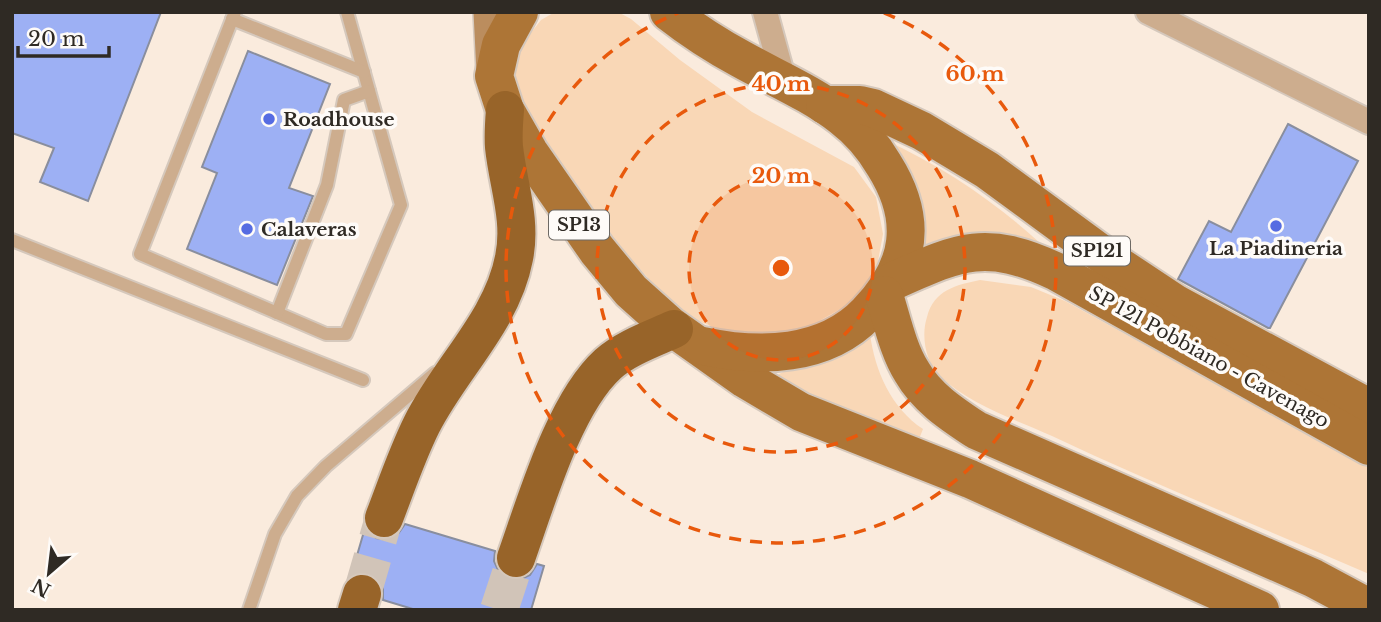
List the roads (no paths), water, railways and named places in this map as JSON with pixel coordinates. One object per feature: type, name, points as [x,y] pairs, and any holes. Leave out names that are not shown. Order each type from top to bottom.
[{"type":"highway","points":[[384,518],[421,425],[497,305],[509,276],[518,225],[504,146],[500,93]]},
{"type":"highway","points":[[516,558],[565,430],[594,379],[621,355],[686,337]]},
{"type":"main road","points":[[500,93],[501,45],[519,12]]},
{"type":"main road","points":[[669,12],[723,49],[825,104],[855,128],[896,184],[907,226],[906,240],[887,289],[849,330],[810,348],[753,352],[720,350],[686,337]]},
{"type":"main road","name":"SP13","points":[[500,93],[529,152],[597,250],[631,291],[686,337]]},
{"type":"main road","name":"SP 121 Pobbiano - Cavenago","points":[[825,104],[873,108],[922,131],[987,170],[1111,261],[1175,304],[1369,408]]},
{"type":"main road","name":"SP 121 Pobbiano - Cavenago","points":[[887,289],[937,261],[964,253],[986,251],[1017,255],[1055,271],[1369,446]]},
{"type":"main road","points":[[887,289],[911,371],[944,409],[976,430],[1313,578],[1369,608]]},
{"type":"main road","points":[[686,337],[774,398],[801,412],[970,479],[1260,610]]},
{"type":"main road","points":[[1290,403],[1321,408],[1369,433]]},
{"type":"street","name":"SP13","points":[[491,12],[500,93]]},
{"type":"street","points":[[765,12],[784,81]]},
{"type":"street","points":[[1148,12],[1369,122]]},
{"type":"lane","points":[[347,12],[364,72],[401,205],[346,334],[326,334],[140,254],[234,16],[364,72]]},
{"type":"lane","points":[[277,313],[327,185],[344,100],[369,91]]},
{"type":"lane","points":[[12,240],[363,380]]},
{"type":"lane","points":[[250,610],[275,534],[297,496],[326,466],[480,333]]},
{"type":"tunnel","points":[[362,594],[384,518]]},
{"type":"tunnel","points":[[499,610],[516,558]]},
{"type":"place","name":"Roadhouse","points":[[269,119]]},
{"type":"place","name":"La Piadineria","points":[[1276,226]]},
{"type":"place","name":"Calaveras","points":[[247,229]]}]
